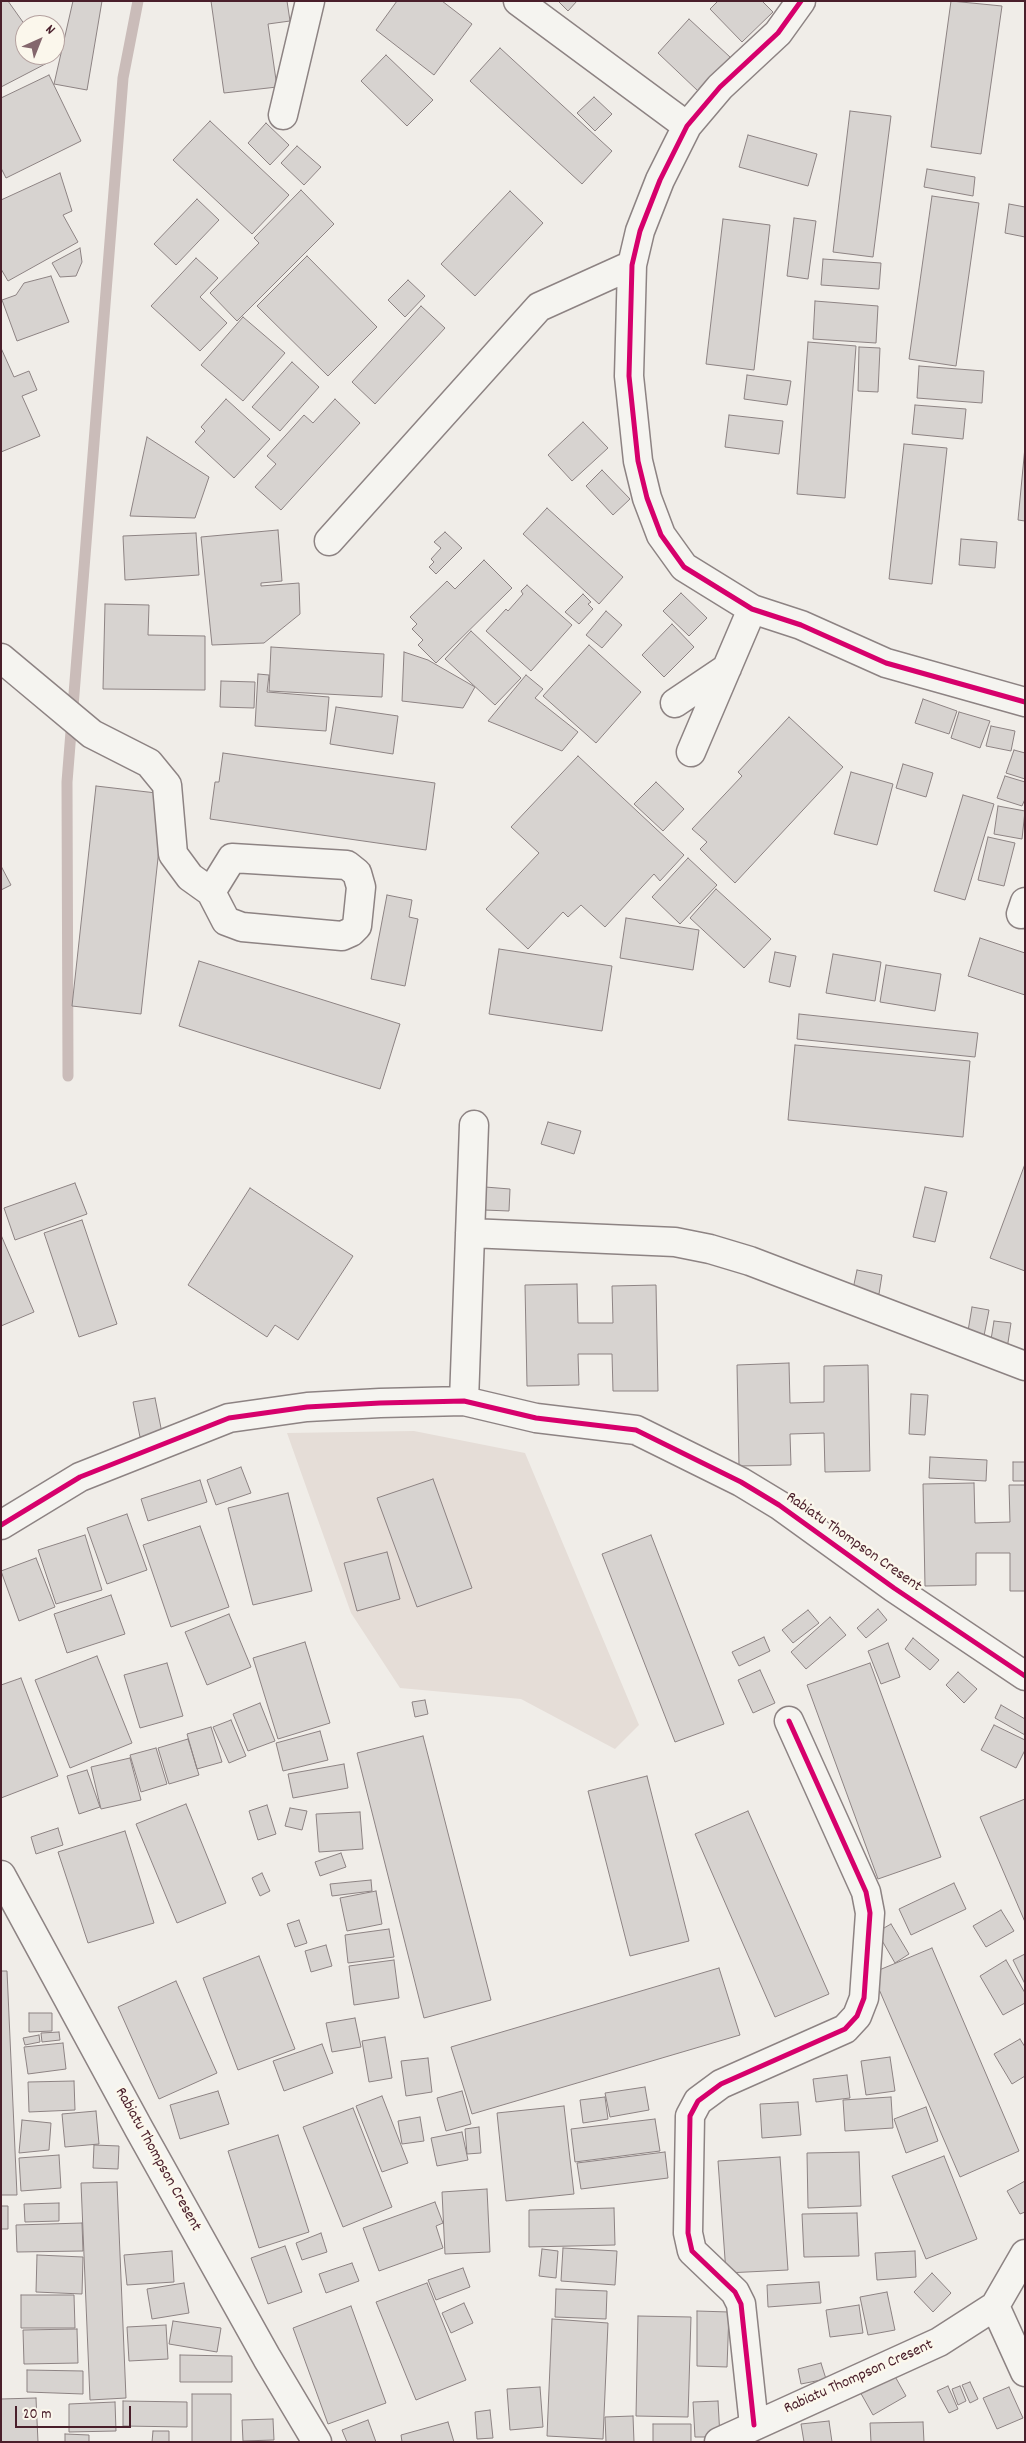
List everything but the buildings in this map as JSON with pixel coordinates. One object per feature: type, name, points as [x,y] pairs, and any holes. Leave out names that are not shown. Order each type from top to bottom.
[{"type":"street","points":[[283,115],[310,1]]},
{"type":"street","points":[[518,1],[687,126]]},
{"type":"street","points":[[800,1],[778,33],[720,87],[687,126],[660,180],[643,222],[632,265],[629,376],[638,461],[647,498],[661,535],[684,567],[752,609],[801,625],[886,663],[1025,702]]},
{"type":"street","points":[[330,541],[539,307],[632,265]]},
{"type":"street","points":[[691,752],[752,609]]},
{"type":"street","points":[[1,658],[92,734],[149,763],[167,785],[173,854],[190,878],[211,892],[226,921],[242,927],[342,936],[357,926],[361,887],[357,873],[347,865],[232,858],[211,892]]},
{"type":"street","points":[[675,703],[727,668]]},
{"type":"street","points":[[464,1401],[474,1124]]},
{"type":"street","points":[[470,1233],[675,1242],[710,1249],[750,1261],[1025,1366]]},
{"type":"street","name":"Rabiatu Thompson Cresent","points":[[1,1525],[80,1476],[229,1418],[307,1407],[464,1401],[536,1418],[636,1430],[741,1482],[779,1505],[894,1588],[1025,1676]]},
{"type":"street","points":[[754,2424],[741,2304],[735,2292],[692,2251],[688,2233],[690,2116],[698,2101],[721,2084],[845,2029],[857,2016],[864,1998],[870,1913],[866,1892],[789,1721]]},
{"type":"street","name":"Rabiatu Thompson Cresent","points":[[1,1875],[139,2129],[267,2358],[316,2441]]},
{"type":"street","name":"Rabiatu Thompson Cresent","points":[[719,2442],[754,2424],[939,2342],[995,2306],[1025,2254]]},
{"type":"street","points":[[995,2306],[1025,2372]]},
{"type":"shaded area","points":[[414,1431],[525,1453],[639,1725],[615,1749],[521,1699],[400,1688],[351,1613],[287,1433]]},
{"type":"waterway","points":[[68,1076],[67,782],[123,78],[138,1]]},
{"type":"cycle path","points":[[801,1],[778,33],[720,87],[687,126],[660,180],[640,231],[632,265],[629,376],[638,461],[647,498],[661,535],[684,567],[752,609],[801,625],[886,663],[1025,702]]},
{"type":"cycle path","points":[[1,1525],[80,1477],[229,1418],[307,1407],[464,1401],[536,1418],[636,1430],[741,1482],[779,1505],[894,1588],[1025,1676]]},
{"type":"cycle path","points":[[754,2425],[741,2304],[735,2292],[692,2251],[688,2233],[690,2116],[698,2101],[721,2084],[845,2029],[857,2016],[864,1998],[870,1913],[866,1892],[789,1721]]}]
